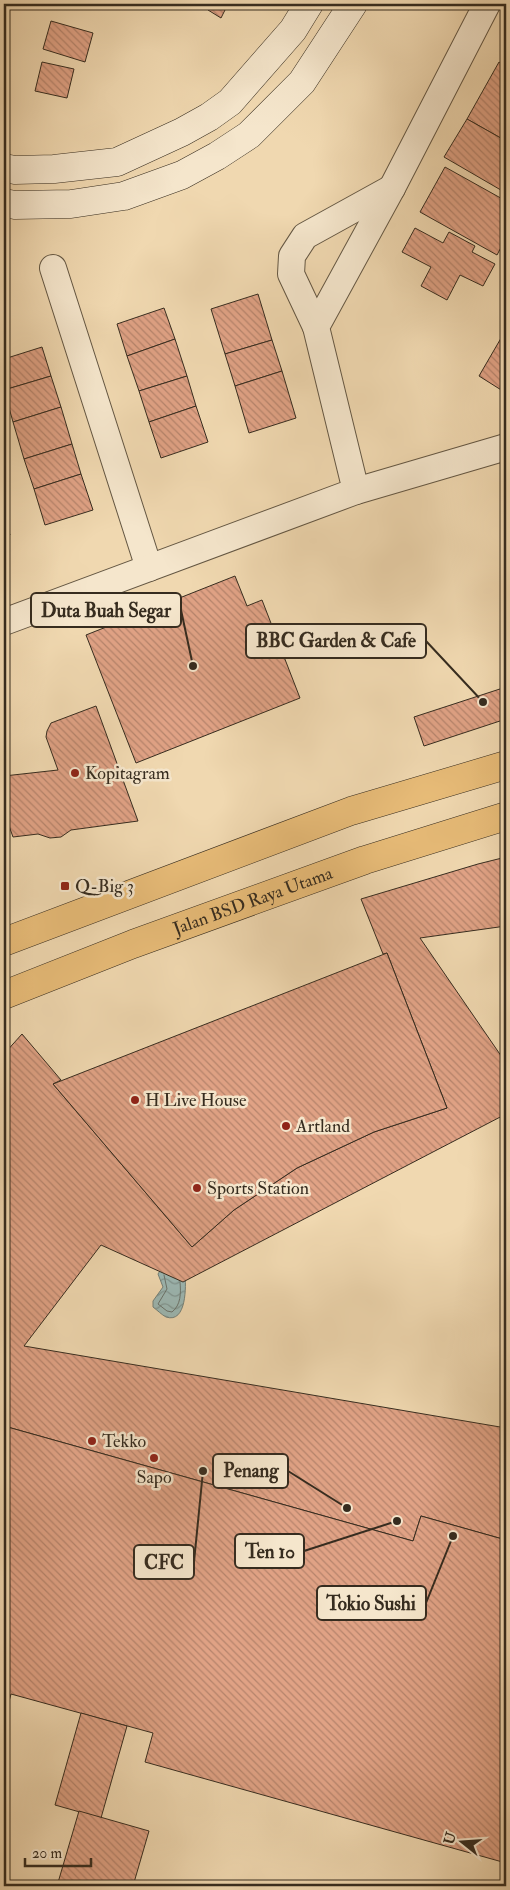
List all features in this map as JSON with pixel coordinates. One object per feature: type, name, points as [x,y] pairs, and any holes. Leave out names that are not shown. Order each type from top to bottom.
[{"type":"main road","points":[[4,942],[351,811],[506,765]]},
{"type":"main road","name":"Jalan BSD Raya Utama","points":[[4,994],[133,944],[365,860],[506,816]]},
{"type":"street","points":[[4,168],[15,170],[54,169],[117,162],[182,132],[209,117],[230,102],[293,30],[309,4]]},
{"type":"street","points":[[4,203],[15,205],[71,204],[124,196],[182,174],[216,156],[249,135],[302,82],[353,4]]},
{"type":"street","points":[[316,327],[392,188],[487,4]]},
{"type":"street","points":[[117,162],[124,196]]},
{"type":"street","points":[[356,491],[316,327],[291,274],[292,256],[305,236],[392,188]]},
{"type":"street","points":[[53,268],[149,568]]},
{"type":"street","points":[[4,622],[356,491],[506,447]]},
{"type":"water","points":[[163,1266],[185,1274],[184,1302],[178,1315],[173,1318],[166,1317],[153,1307],[153,1301],[163,1287],[158,1274]]},
{"type":"building","points":[[211,4],[228,4],[221,18],[208,10]]},
{"type":"building","points":[[51,21],[93,33],[85,62],[43,49]]},
{"type":"building","points":[[42,62],[74,69],[67,98],[35,91]]},
{"type":"building","points":[[499,62],[506,67],[506,141],[467,119]]},
{"type":"building","points":[[467,119],[506,141],[506,193],[444,157]]},
{"type":"building","points":[[445,167],[506,201],[506,238],[497,255],[420,212]]},
{"type":"building","points":[[415,228],[443,243],[449,232],[475,246],[472,252],[495,264],[483,286],[460,275],[447,300],[421,286],[431,267],[402,252]]},
{"type":"building","points":[[258,294],[272,340],[225,354],[211,309]]},
{"type":"building","points":[[164,308],[175,339],[127,356],[117,324]]},
{"type":"building","points":[[504,333],[506,334],[506,393],[479,376]]},
{"type":"building","points":[[175,339],[187,376],[139,391],[127,356]]},
{"type":"building","points":[[272,340],[282,371],[235,386],[225,354]]},
{"type":"building","points":[[42,347],[51,376],[4,390],[4,359]]},
{"type":"building","points":[[282,371],[296,418],[249,433],[235,386]]},
{"type":"building","points":[[51,376],[61,407],[13,422],[4,390]]},
{"type":"building","points":[[187,376],[196,406],[149,422],[139,391]]},
{"type":"building","points":[[196,406],[208,442],[161,458],[149,422]]},
{"type":"building","points":[[61,407],[72,444],[24,459],[13,422]]},
{"type":"building","points":[[72,444],[81,474],[34,489],[24,459]]},
{"type":"building","points":[[81,474],[93,510],[45,525],[34,489]]},
{"type":"building","points":[[4,516],[10,535],[4,537]]},
{"type":"building","points":[[235,576],[247,606],[262,600],[300,698],[136,763],[86,635]]},
{"type":"building","points":[[506,687],[506,719],[424,746],[414,717]]},
{"type":"building","name":"Kopitagram","points":[[96,706],[138,821],[71,830],[61,837],[50,838],[38,834],[13,837],[4,812],[4,776],[58,770],[46,737],[51,723]]},
{"type":"building","points":[[506,857],[506,926],[420,938],[506,1063],[506,1114],[183,1282],[101,1245],[24,1346],[506,1428],[506,1540],[421,1516],[413,1541],[4,1426],[4,1054],[22,1034],[61,1080],[53,1084],[192,1247],[234,1210],[297,1168],[374,1132],[447,1108],[387,953],[383,954],[361,899]]},
{"type":"building","points":[[387,953],[447,1108],[374,1132],[297,1168],[234,1210],[192,1247],[53,1084]]},
{"type":"building","points":[[4,1426],[413,1541],[421,1516],[506,1540],[506,1863],[145,1762],[153,1733],[11,1694],[4,1720]]},
{"type":"building","points":[[81,1713],[127,1726],[101,1818],[55,1805]]},
{"type":"building","points":[[79,1811],[149,1831],[133,1886],[57,1886]]},
{"type":"place","name":"Duta Buah Segar","points":[[193,666]]},
{"type":"place","name":"BBC Garden & Cafe","points":[[483,702]]},
{"type":"place","name":"Kopitagram","points":[[75,773]]},
{"type":"place","name":"Q-Big 3","points":[[65,886]]},
{"type":"place","name":"H Live House","points":[[135,1100]]},
{"type":"place","name":"Artland","points":[[286,1126]]},
{"type":"place","name":"Sports Station","points":[[197,1188]]},
{"type":"place","name":"Tekko","points":[[92,1441]]},
{"type":"place","name":"Sapo","points":[[154,1458]]},
{"type":"place","name":"CFC","points":[[203,1471]]},
{"type":"place","name":"Penang","points":[[347,1508]]},
{"type":"place","name":"Ten 10","points":[[397,1521]]},
{"type":"place","name":"Tokio Sushi","points":[[453,1536]]}]
